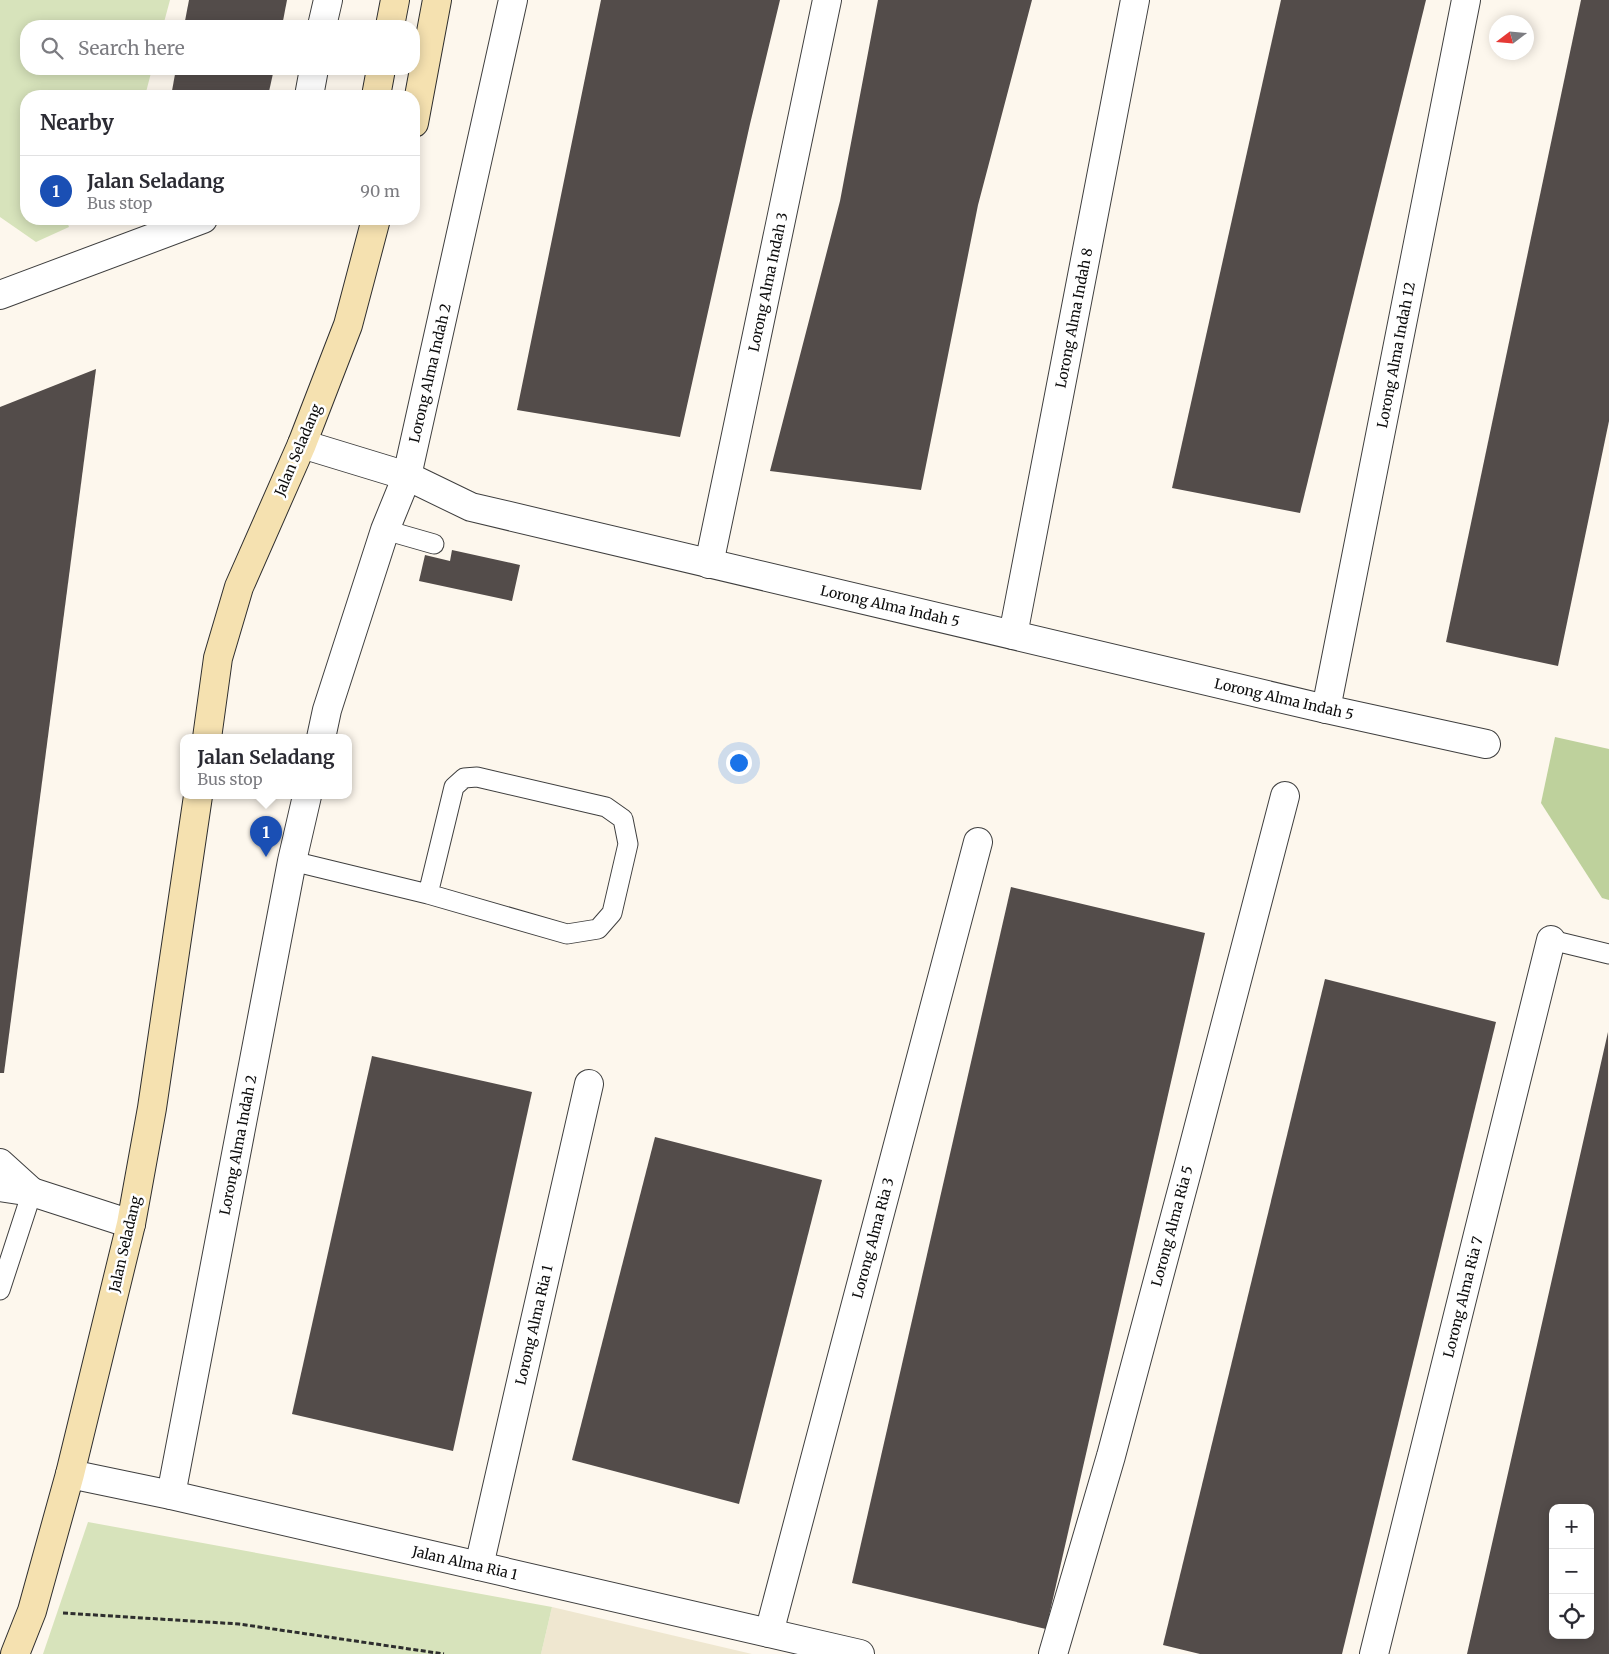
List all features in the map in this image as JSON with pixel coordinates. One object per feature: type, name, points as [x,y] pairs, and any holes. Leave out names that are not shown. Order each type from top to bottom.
[{"type":"street","points":[[323,20],[328,0]]},
{"type":"street","points":[[391,20],[395,0]]},
{"type":"street","points":[[420,91],[437,0]]},
{"type":"street","name":"Lorong Alma Indah 2","points":[[322,734],[327,710],[385,530],[407,476],[513,0]]},
{"type":"street","name":"Lorong Alma Indah 3","points":[[709,564],[827,0]]},
{"type":"street","name":"Lorong Alma Indah 8","points":[[1013,635],[1135,0]]},
{"type":"street","name":"Lorong Alma Indah 12","points":[[1326,709],[1466,0]]},
{"type":"street","points":[[310,90],[313,75]]},
{"type":"street","points":[[377,90],[380,75]]},
{"type":"street","points":[[0,294],[187,225]]},
{"type":"street","name":"Jalan Seladang","points":[[207,734],[218,658],[239,587],[302,444],[348,325],[374,225]]},
{"type":"street","name":"Lorong Alma Indah 5","points":[[302,444],[407,476],[471,507],[1326,709],[1486,744]]},
{"type":"street","name":"Lorong Alma Ria 5","points":[[1053,1654],[1111,1456],[1285,796]]},
{"type":"street","name":"Jalan Seladang","points":[[15,1654],[32,1611],[70,1474],[131,1224],[152,1108],[198,799]]},
{"type":"street","name":"Lorong Alma Indah 2","points":[[171,1495],[292,861],[306,799]]},
{"type":"street","name":"Lorong Alma Ria 3","points":[[769,1633],[978,842]]},
{"type":"street","name":"Lorong Alma Ria 7","points":[[1374,1654],[1551,940]]},
{"type":"street","name":"Lorong Alma Ria 1","points":[[479,1566],[589,1084]]},
{"type":"street","points":[[0,1163],[32,1192]]},
{"type":"street","points":[[0,1187],[32,1192],[131,1224]]},
{"type":"street","name":"Jalan Alma Ria 1","points":[[70,1474],[171,1495],[860,1654]]},
{"type":"lane","points":[[385,530],[434,544]]},
{"type":"lane","points":[[292,861],[428,894],[567,934],[598,929],[612,913],[628,844],[623,819],[606,807],[477,777],[464,778],[454,787],[428,894]]},
{"type":"lane","points":[[1551,940],[1609,954]]},
{"type":"lane","points":[[0,1290],[32,1192]]},
{"type":"path","points":[[32,1611],[239,1624],[444,1654]]},
{"type":"shaded area","points":[[552,1607],[752,1654],[541,1654]]},
{"type":"green space","points":[[0,0],[170,0],[165,20],[20,20],[20,75],[150,75],[147,90],[20,90],[20,225],[68,225],[69,227],[36,242],[0,217]]},
{"type":"green space","points":[[1555,737],[1609,749],[1609,900],[1602,898],[1541,803]]},
{"type":"green space","points":[[88,1522],[552,1607],[541,1654],[43,1654]]},
{"type":"building","points":[[189,0],[287,0],[283,20],[185,20]]},
{"type":"building","points":[[601,0],[780,0],[750,124],[680,437],[517,410]]},
{"type":"building","points":[[878,0],[1032,0],[978,205],[921,490],[770,471],[840,201]]},
{"type":"building","points":[[1281,0],[1426,0],[1300,513],[1172,488]]},
{"type":"building","points":[[1581,0],[1609,0],[1609,421],[1558,666],[1446,642]]},
{"type":"building","points":[[175,75],[273,75],[269,90],[172,90]]},
{"type":"building","points":[[96,369],[4,1073],[0,1073],[0,407]]},
{"type":"building","points":[[452,550],[520,565],[512,601],[419,581],[425,555],[450,561]]},
{"type":"building","points":[[1011,887],[1205,933],[1046,1629],[852,1583]]},
{"type":"building","points":[[1325,979],[1496,1022],[1342,1654],[1200,1654],[1163,1645]]},
{"type":"building","points":[[1608,1032],[1609,1654],[1467,1654]]},
{"type":"building","points":[[372,1056],[532,1092],[453,1451],[292,1414]]},
{"type":"building","points":[[655,1137],[822,1180],[739,1504],[572,1460]]},
{"type":"place","name":"Jalan Seladang","points":[[266,857]]}]
